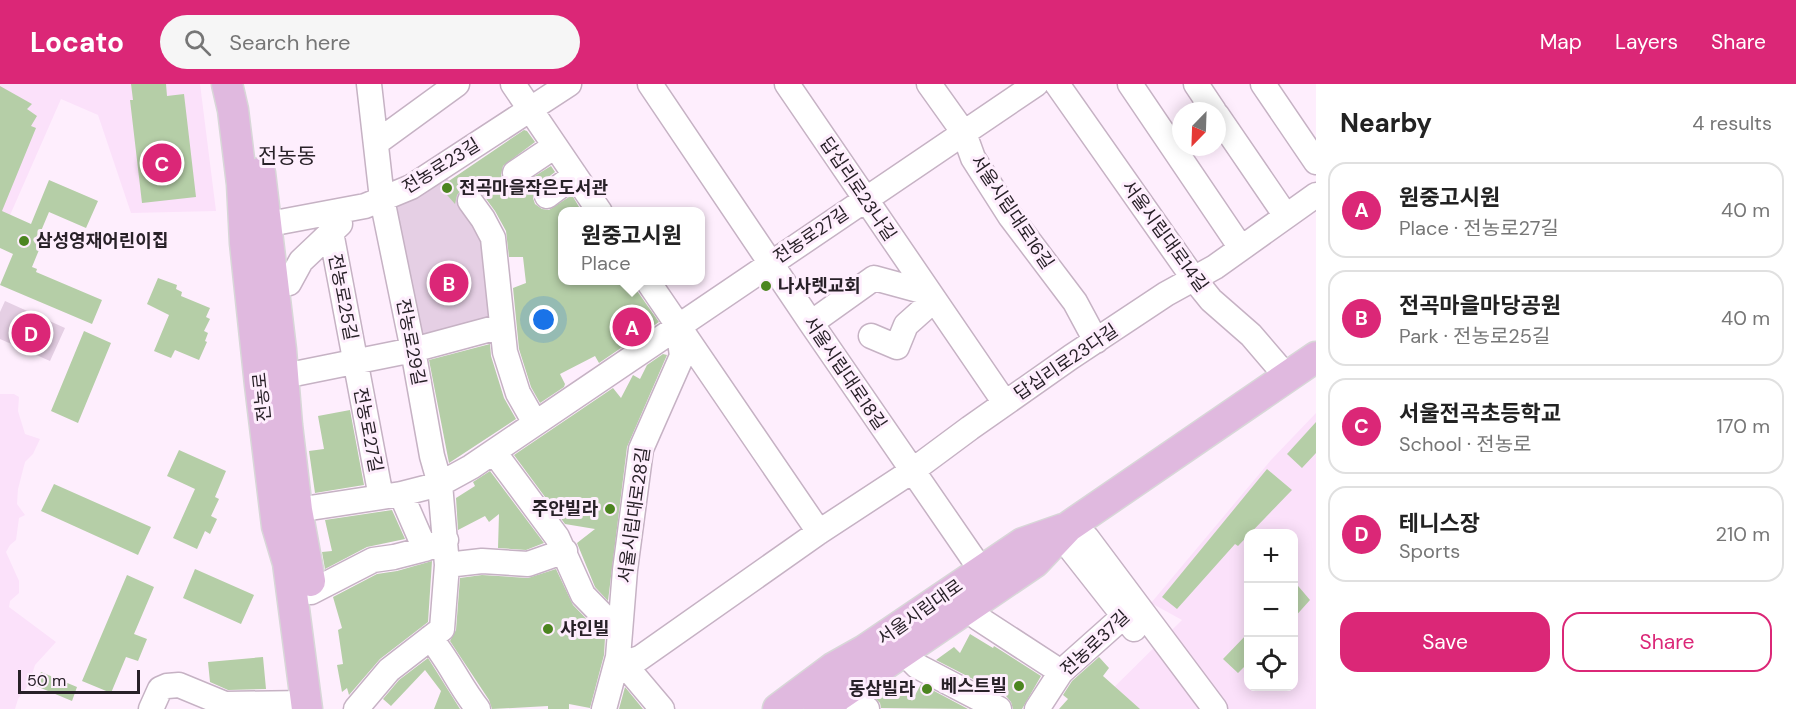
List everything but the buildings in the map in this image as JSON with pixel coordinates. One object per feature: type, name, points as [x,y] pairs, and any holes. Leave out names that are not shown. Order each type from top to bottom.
[{"type":"main road","name":"전농로","points":[[227,84],[233,110],[242,183],[245,243],[256,331],[281,380],[277,526],[288,562],[313,707]]},
{"type":"main road","name":"전농로","points":[[248,84],[253,105],[281,380],[297,510],[311,592],[313,707]]},
{"type":"main road","name":"서울시립대로","points":[[819,709],[857,700],[903,652],[1035,562],[1068,527],[1316,357]]},
{"type":"main road","name":"서울시립대로","points":[[778,709],[833,668],[865,650],[1023,543],[1068,527]]},
{"type":"street","name":"전농로29길","points":[[356,709],[389,670],[443,626],[447,565],[435,544],[440,484],[432,456],[382,199],[369,84]]},
{"type":"street","points":[[376,144],[457,84]]},
{"type":"street","points":[[513,84],[597,207]]},
{"type":"street","name":"전농로23길","points":[[265,219],[280,222],[365,206],[411,187],[569,84]]},
{"type":"street","name":"서울시립대로18길","points":[[650,84],[981,570]]},
{"type":"street","name":"답십리로23나길","points":[[787,84],[1005,403]]},
{"type":"street","name":"서울시립대로16길","points":[[928,84],[964,133],[973,158],[1010,216],[1075,302],[1096,341]]},
{"type":"street","name":"전농로27길","points":[[297,510],[391,496],[440,484],[494,452],[1036,84]]},
{"type":"street","name":"서울시립대로14길","points":[[1057,84],[1194,279],[1211,300],[1251,335],[1287,377]]},
{"type":"street","points":[[1130,84],[1241,248]]},
{"type":"street","points":[[1196,84],[1208,102]]},
{"type":"street","points":[[1263,84],[1316,162]]},
{"type":"street","points":[[1226,128],[1286,216]]},
{"type":"street","points":[[515,173],[555,146]]},
{"type":"street","points":[[547,196],[575,175]]},
{"type":"street","name":"답십리로23다길","points":[[618,657],[631,661],[640,658],[819,532],[912,471],[1005,403],[1166,294],[1194,279],[1241,248],[1316,195]]},
{"type":"street","points":[[470,201],[493,238],[505,352],[516,389],[535,423]]},
{"type":"street","points":[[289,283],[301,261],[345,220],[346,209]]},
{"type":"street","name":"전농로25길","points":[[331,232],[356,362]]},
{"type":"street","points":[[811,323],[874,278],[931,296],[906,325],[897,347],[870,336]]},
{"type":"street","points":[[650,285],[819,532]]},
{"type":"street","name":"전농로25길","points":[[281,380],[413,350],[502,326]]},
{"type":"street","name":"서울시립대로28길","points":[[604,709],[618,657],[625,570],[641,449],[682,356],[678,326]]},
{"type":"street","name":"전농로27길","points":[[356,362],[391,496],[435,544]]},
{"type":"street","points":[[494,452],[548,524],[565,551],[583,595],[620,633]]},
{"type":"street","name":"전농로37길","points":[[1037,709],[1061,672],[1130,611],[1087,538],[1068,527]]},
{"type":"street","points":[[311,592],[374,560],[394,557],[435,544]]},
{"type":"street","points":[[447,565],[482,561],[532,564],[565,551]]},
{"type":"street","points":[[1130,611],[1196,709]]},
{"type":"street","points":[[1130,611],[1215,709]]},
{"type":"street","points":[[978,618],[1061,672]]},
{"type":"street","points":[[430,638],[441,651],[464,691],[478,709]]},
{"type":"street","name":"서울시립대로","points":[[903,652],[917,666],[999,709]]},
{"type":"street","points":[[618,657],[662,709]]},
{"type":"street","points":[[151,709],[160,690],[167,686],[179,685],[231,705],[313,707]]},
{"type":"shaded area","points":[[0,84],[200,84],[216,211],[131,213],[98,115],[61,99],[0,238]]},
{"type":"shaded area","points":[[446,177],[479,218],[499,324],[417,346],[392,221],[395,203]]},
{"type":"shaded area","points":[[5,301],[65,328],[50,361],[0,339],[0,312]]},
{"type":"shaded area","points":[[0,394],[14,394],[19,397],[18,411],[25,434],[40,439],[33,454],[25,462],[18,489],[17,504],[25,515],[19,518],[16,540],[6,552],[19,581],[19,593],[10,601],[9,607],[56,642],[35,665],[29,684],[18,699],[15,709],[0,709]]},
{"type":"shaded area","points":[[1316,413],[1316,709],[1092,709],[1182,620],[1151,603],[1271,460]]},
{"type":"place","name":"서울전곡초등학교","points":[[162,163]]},
{"type":"place","name":"전곡마을작은도서관","points":[[447,188]]},
{"type":"place","name":"삼성영재어린이집","points":[[24,241]]},
{"type":"place","name":"전곡마을마당공원","points":[[449,283]]},
{"type":"place","name":"나사렛교회","points":[[766,286]]},
{"type":"place","name":"원중고시원","points":[[632,327]]},
{"type":"place","name":"테니스장","points":[[31,333]]},
{"type":"place","name":"주안빌라","points":[[610,509]]},
{"type":"place","name":"샤인빌","points":[[548,629]]},
{"type":"place","name":"베스트빌","points":[[1019,686]]},
{"type":"place","name":"동삼빌라","points":[[927,689]]},
{"type":"district","name":"전농동","points":[[287,156]]}]
